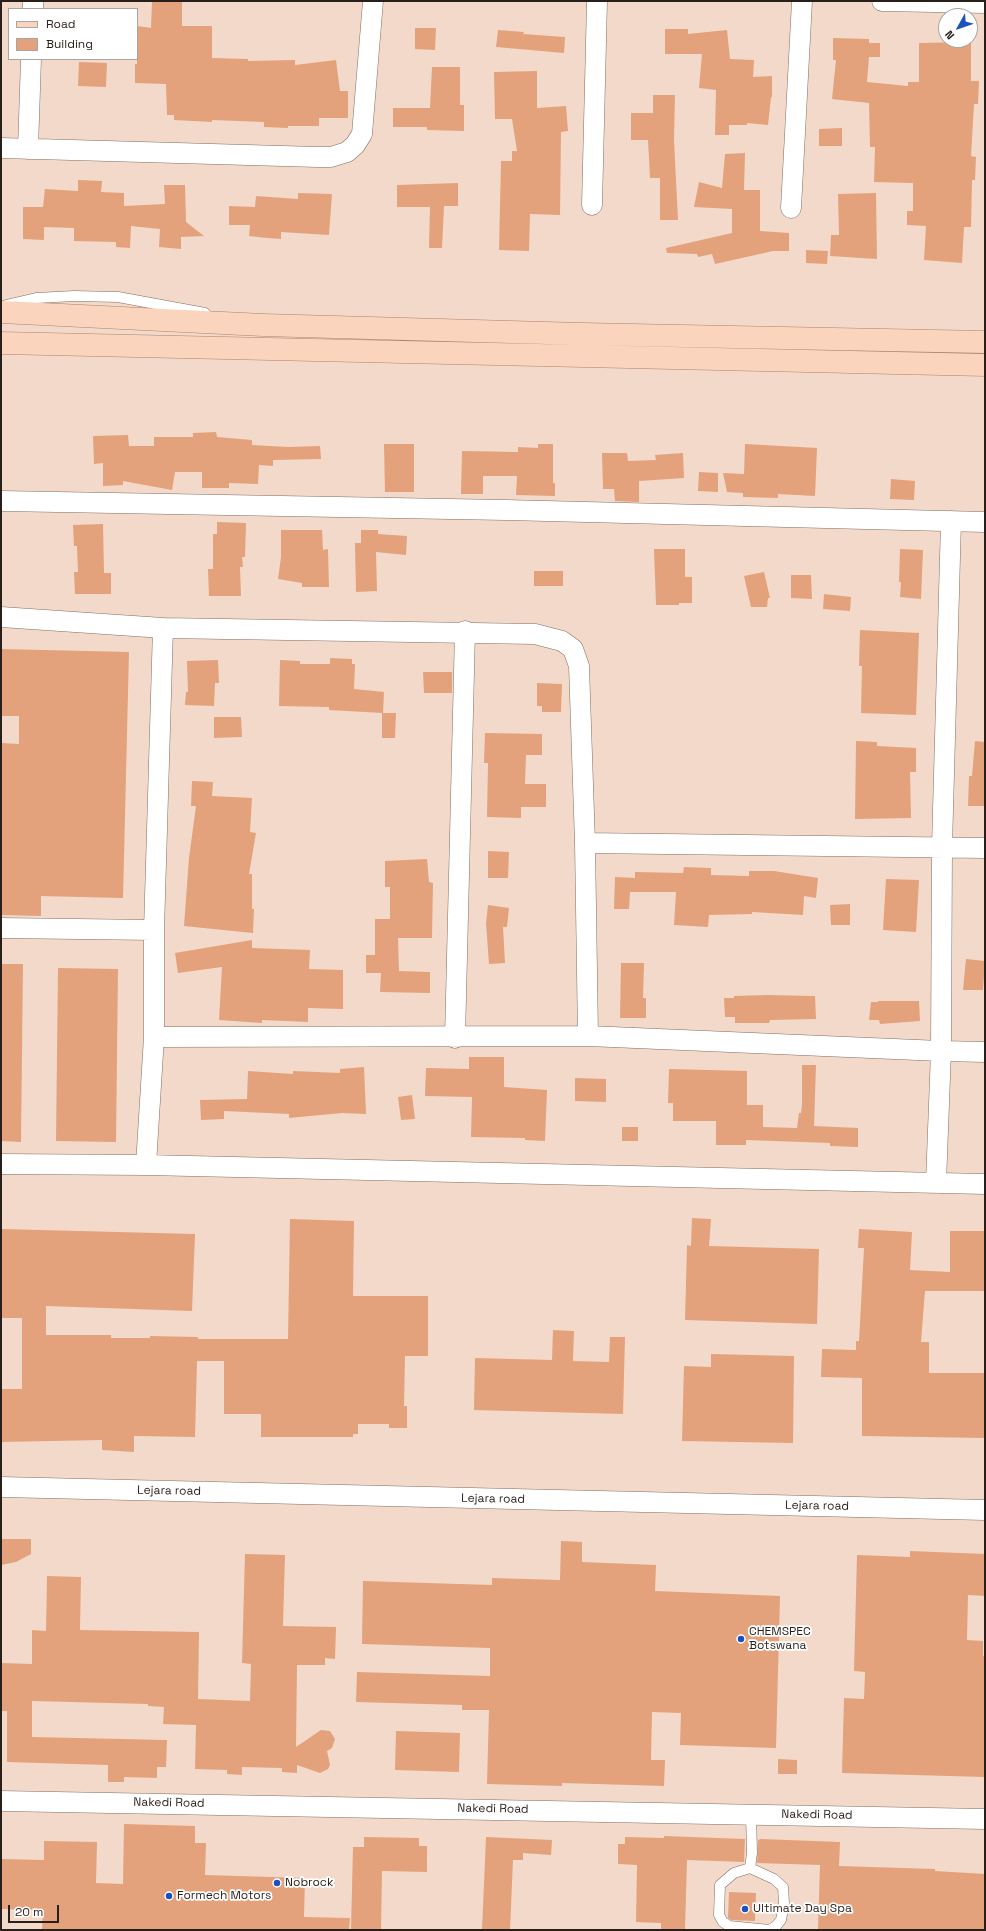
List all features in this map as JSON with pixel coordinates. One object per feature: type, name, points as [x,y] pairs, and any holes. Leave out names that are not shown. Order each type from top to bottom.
[{"type":"main road","points":[[1,312],[263,325],[582,334],[985,342]]},
{"type":"main road","points":[[1,343],[985,365]]},
{"type":"street","points":[[1,148],[318,157],[331,157],[346,152],[355,145],[362,134],[373,1]]},
{"type":"street","points":[[592,205],[597,1]]},
{"type":"street","points":[[791,208],[802,1]]},
{"type":"street","points":[[882,1],[985,3]]},
{"type":"street","points":[[28,149],[31,60]]},
{"type":"street","points":[[1,501],[985,522]]},
{"type":"street","points":[[936,1182],[941,1051],[942,846],[951,521]]},
{"type":"street","points":[[1,617],[163,628],[465,631],[535,634],[562,642],[573,649],[579,666],[585,843],[588,1036]]},
{"type":"street","points":[[146,1165],[154,1037],[154,930],[163,628]]},
{"type":"street","points":[[455,1038],[465,631]]},
{"type":"street","points":[[585,843],[942,846],[985,848]]},
{"type":"street","points":[[1,928],[154,930]]},
{"type":"street","points":[[154,1037],[455,1038],[588,1036],[985,1052]]},
{"type":"street","points":[[1,1164],[146,1165],[985,1184]]},
{"type":"street","name":"Lejara road","points":[[1,1487],[985,1510]]},
{"type":"street","name":"Nakedi Road","points":[[1,1801],[985,1818]]},
{"type":"lane","points":[[750,1868],[752,1853],[751,1814]]},
{"type":"lane","points":[[750,1868],[774,1879],[782,1887],[784,1903],[781,1920],[770,1930],[729,1926],[723,1922],[720,1915],[720,1885],[734,1873],[750,1868]]},
{"type":"building","points":[[152,1],[182,1],[182,26],[212,26],[212,58],[248,59],[248,61],[295,60],[295,65],[336,60],[340,91],[348,91],[348,118],[319,118],[319,126],[288,126],[288,128],[264,127],[264,122],[174,120],[174,115],[167,115],[166,84],[135,83],[135,64],[137,64],[138,60],[138,26],[151,28]]},
{"type":"building","points":[[415,28],[436,28],[435,50],[415,49]]},
{"type":"building","points":[[665,29],[688,29],[688,34],[727,30],[730,59],[754,60],[753,77],[772,76],[772,97],[768,125],[747,123],[747,125],[729,125],[729,135],[715,135],[716,90],[699,88],[702,54],[665,54]]},
{"type":"building","points":[[498,30],[524,32],[523,34],[565,37],[564,53],[496,47]]},
{"type":"building","points":[[833,38],[869,39],[869,43],[880,43],[880,57],[869,57],[867,82],[908,86],[908,82],[919,82],[919,43],[938,43],[938,48],[971,48],[971,81],[979,81],[978,104],[974,104],[971,156],[976,157],[975,180],[972,180],[971,227],[964,227],[962,263],[924,260],[926,226],[907,225],[907,211],[913,211],[913,183],[874,182],[875,147],[870,147],[869,103],[832,99],[836,60],[833,60]]},
{"type":"building","points":[[79,62],[107,63],[106,87],[78,86]]},
{"type":"building","points":[[432,67],[460,67],[460,105],[464,105],[464,131],[427,130],[427,127],[393,127],[393,108],[430,108]]},
{"type":"building","points":[[537,71],[537,108],[566,106],[568,131],[561,132],[560,215],[530,214],[529,251],[499,250],[501,161],[512,161],[512,151],[517,151],[512,119],[495,119],[494,72]]},
{"type":"building","points":[[653,95],[675,95],[674,140],[678,220],[660,220],[660,178],[650,178],[648,140],[631,140],[631,113],[653,113]]},
{"type":"building","points":[[842,128],[842,146],[819,146],[819,129]]},
{"type":"building","points":[[745,153],[744,190],[760,190],[760,231],[789,233],[789,251],[773,251],[715,264],[712,254],[698,257],[697,254],[667,253],[666,248],[732,233],[732,209],[694,207],[699,182],[722,188],[725,154]]},
{"type":"building","points":[[78,180],[102,181],[101,192],[124,193],[124,206],[165,204],[164,185],[185,185],[186,222],[204,236],[181,237],[181,249],[159,247],[160,229],[131,226],[130,248],[116,247],[116,242],[74,241],[74,228],[44,227],[44,240],[23,239],[23,207],[43,207],[45,189],[78,191]]},
{"type":"building","points":[[458,183],[458,206],[444,206],[442,248],[429,248],[430,207],[397,207],[397,185]]},
{"type":"building","points":[[298,193],[332,194],[329,235],[281,232],[281,239],[267,238],[249,236],[250,225],[229,225],[229,206],[255,207],[256,196],[298,199]]},
{"type":"building","points":[[876,193],[877,259],[830,256],[831,235],[839,235],[838,194]]},
{"type":"building","points":[[806,250],[828,251],[827,264],[806,263]]},
{"type":"building","points":[[216,432],[217,437],[252,440],[252,445],[288,447],[320,446],[321,459],[273,460],[273,466],[259,465],[258,484],[229,483],[229,488],[202,488],[202,472],[175,472],[172,490],[123,481],[123,485],[103,486],[103,463],[94,464],[93,436],[128,435],[129,446],[154,446],[154,437],[193,437],[193,433]]},
{"type":"building","points":[[384,444],[414,444],[414,492],[385,492]]},
{"type":"building","points":[[538,444],[553,444],[553,483],[555,483],[555,496],[516,495],[517,476],[483,476],[483,494],[461,494],[462,451],[518,452],[518,447],[538,448]]},
{"type":"building","points":[[745,444],[817,448],[815,496],[778,494],[778,498],[743,497],[743,493],[727,492],[723,473],[744,474]]},
{"type":"building","points":[[602,453],[627,453],[628,461],[656,460],[655,455],[683,453],[684,478],[639,481],[639,502],[615,501],[614,489],[603,489]]},
{"type":"building","points":[[699,472],[718,473],[718,492],[698,491]]},
{"type":"building","points":[[891,479],[915,481],[914,500],[890,499]]},
{"type":"building","points":[[217,522],[246,523],[245,557],[242,557],[243,567],[240,567],[241,596],[209,596],[208,569],[213,569],[213,534],[217,534]]},
{"type":"building","points":[[103,524],[104,573],[111,573],[111,594],[75,594],[74,572],[78,572],[77,546],[74,546],[73,525]]},
{"type":"building","points":[[281,530],[322,530],[323,550],[328,549],[329,587],[302,587],[302,583],[278,579],[281,557]]},
{"type":"building","points":[[361,530],[378,530],[378,534],[407,536],[406,555],[376,552],[377,591],[356,592],[355,543],[361,543]]},
{"type":"building","points":[[654,549],[685,549],[685,577],[692,577],[692,603],[679,603],[679,605],[656,605]]},
{"type":"building","points":[[900,549],[923,550],[921,599],[900,597]]},
{"type":"building","points":[[534,571],[563,571],[563,586],[534,586]]},
{"type":"building","points":[[764,572],[770,598],[768,598],[767,607],[751,607],[744,576]]},
{"type":"building","points":[[791,575],[811,575],[812,599],[791,598]]},
{"type":"building","points":[[824,594],[851,597],[850,611],[823,609]]},
{"type":"building","points":[[860,630],[919,633],[916,715],[861,713],[862,666],[859,666]]},
{"type":"building","points":[[1,649],[129,652],[123,898],[41,896],[41,916],[1,915],[1,743],[19,744],[19,716],[1,716]]},
{"type":"building","points":[[330,658],[352,659],[352,664],[355,664],[354,689],[384,692],[383,713],[329,710],[329,707],[279,706],[280,660],[300,661],[300,664],[330,664]]},
{"type":"building","points":[[218,660],[219,683],[215,683],[214,706],[185,705],[186,692],[188,692],[187,661]]},
{"type":"building","points":[[423,672],[452,672],[452,693],[424,693]]},
{"type":"building","points":[[537,683],[562,684],[561,712],[542,712],[542,706],[537,706]]},
{"type":"building","points":[[382,713],[396,713],[395,738],[382,738]]},
{"type":"building","points":[[214,717],[241,717],[242,737],[214,738]]},
{"type":"building","points":[[485,733],[542,734],[542,755],[526,755],[525,784],[546,784],[546,807],[521,807],[521,818],[487,817],[488,763],[484,763]]},
{"type":"building","points":[[856,741],[877,742],[877,746],[916,748],[916,772],[910,772],[911,818],[855,819]]},
{"type":"building","points":[[975,741],[985,742],[985,806],[968,806],[969,776],[972,776]]},
{"type":"building","points":[[192,781],[213,782],[212,796],[252,798],[250,832],[256,833],[249,874],[252,874],[252,909],[254,909],[253,933],[184,926],[189,858],[196,806],[191,806]]},
{"type":"building","points":[[488,851],[509,852],[508,878],[488,878]]},
{"type":"building","points":[[427,859],[429,882],[433,883],[432,938],[398,938],[399,971],[430,972],[430,993],[380,992],[381,973],[366,973],[366,955],[375,955],[375,919],[390,919],[390,887],[385,887],[385,861]]},
{"type":"building","points":[[684,867],[711,868],[711,875],[749,876],[749,871],[774,871],[818,878],[816,898],[804,896],[803,915],[752,912],[752,914],[709,915],[708,927],[674,925],[676,892],[630,892],[629,909],[614,909],[615,877],[635,878],[635,872],[683,873]]},
{"type":"building","points":[[886,879],[919,880],[916,932],[883,930]]},
{"type":"building","points":[[850,904],[850,925],[831,925],[830,905]]},
{"type":"building","points":[[488,905],[509,908],[507,927],[503,927],[505,963],[489,964],[486,923]]},
{"type":"building","points":[[252,940],[252,948],[310,950],[309,969],[343,970],[343,1009],[308,1008],[308,1022],[262,1020],[262,1023],[219,1020],[222,967],[178,973],[175,953]]},
{"type":"building","points":[[966,959],[985,961],[983,990],[963,990]]},
{"type":"building","points":[[621,963],[644,963],[643,998],[646,998],[646,1018],[620,1018]]},
{"type":"building","points":[[1,964],[23,964],[21,1142],[1,1141]]},
{"type":"building","points":[[58,968],[118,969],[116,1142],[56,1141]]},
{"type":"building","points":[[734,996],[815,996],[816,1019],[770,1020],[769,1023],[735,1023],[735,1017],[725,1017],[724,998],[734,998]]},
{"type":"building","points":[[919,1001],[920,1021],[880,1024],[879,1020],[869,1020],[871,1002]]},
{"type":"building","points":[[469,1057],[504,1057],[504,1087],[547,1090],[545,1141],[525,1140],[525,1138],[471,1137],[472,1097],[425,1096],[426,1068],[469,1069]]},
{"type":"building","points":[[802,1065],[816,1065],[814,1126],[858,1128],[858,1147],[830,1146],[830,1143],[746,1140],[746,1145],[716,1145],[716,1121],[673,1121],[673,1103],[668,1103],[669,1069],[747,1071],[747,1105],[763,1105],[763,1127],[797,1128],[802,1104]]},
{"type":"building","points":[[364,1067],[366,1114],[342,1113],[289,1118],[289,1114],[224,1111],[224,1119],[201,1120],[200,1100],[247,1099],[248,1071],[293,1074],[293,1071],[340,1073],[340,1069]]},
{"type":"building","points":[[575,1078],[606,1079],[606,1102],[575,1101]]},
{"type":"building","points":[[412,1095],[415,1119],[401,1120],[398,1097]]},
{"type":"building","points":[[622,1127],[638,1127],[638,1141],[622,1141]]},
{"type":"building","points":[[692,1218],[711,1219],[709,1246],[819,1249],[817,1324],[685,1320],[687,1245],[691,1246]]},
{"type":"building","points":[[290,1219],[354,1221],[353,1296],[428,1296],[428,1356],[405,1356],[404,1406],[407,1406],[407,1428],[389,1428],[389,1424],[358,1424],[358,1434],[353,1434],[353,1437],[261,1437],[261,1414],[224,1414],[224,1361],[197,1361],[195,1437],[134,1436],[134,1452],[102,1450],[102,1440],[1,1442],[1,1389],[22,1389],[22,1318],[1,1318],[1,1229],[195,1234],[192,1311],[46,1306],[46,1335],[111,1335],[111,1338],[150,1338],[150,1336],[198,1337],[198,1339],[288,1339]]},
{"type":"building","points":[[859,1229],[912,1232],[910,1270],[950,1272],[950,1231],[985,1231],[985,1291],[925,1291],[921,1342],[929,1342],[929,1373],[985,1373],[985,1438],[862,1436],[862,1378],[821,1377],[822,1349],[856,1350],[856,1341],[859,1341],[864,1248],[858,1248]]},
{"type":"building","points":[[553,1330],[574,1331],[573,1361],[609,1362],[610,1337],[625,1337],[623,1414],[474,1410],[475,1358],[552,1360]]},
{"type":"building","points":[[711,1354],[794,1356],[793,1443],[682,1441],[684,1366],[711,1367]]},
{"type":"building","points":[[1,1539],[31,1539],[31,1554],[16,1562],[1,1565]]},
{"type":"building","points":[[561,1541],[582,1542],[582,1562],[656,1565],[655,1591],[780,1596],[776,1748],[680,1745],[681,1713],[652,1712],[651,1760],[665,1760],[664,1786],[562,1783],[562,1786],[487,1784],[489,1710],[462,1710],[462,1705],[356,1702],[357,1672],[490,1676],[490,1648],[362,1644],[363,1581],[492,1585],[492,1578],[560,1580]]},
{"type":"building","points":[[910,1551],[985,1554],[985,1596],[968,1595],[967,1640],[983,1641],[983,1656],[985,1656],[985,1777],[842,1773],[844,1698],[864,1699],[865,1672],[854,1671],[857,1555],[910,1557]]},
{"type":"building","points":[[245,1554],[285,1555],[283,1626],[336,1627],[335,1659],[325,1658],[325,1665],[297,1665],[296,1747],[321,1730],[330,1731],[335,1739],[332,1748],[327,1751],[330,1765],[328,1769],[320,1773],[297,1765],[297,1773],[282,1772],[282,1768],[242,1767],[242,1775],[227,1774],[227,1770],[195,1769],[196,1725],[163,1724],[164,1707],[148,1706],[148,1704],[32,1701],[32,1737],[167,1740],[166,1767],[157,1767],[157,1778],[124,1777],[124,1782],[108,1782],[108,1765],[7,1762],[7,1711],[1,1711],[1,1663],[32,1664],[32,1630],[46,1631],[47,1576],[81,1577],[80,1630],[199,1632],[198,1699],[250,1701],[251,1664],[242,1663]]},
{"type":"building","points":[[396,1731],[460,1733],[459,1772],[395,1770]]},
{"type":"building","points":[[778,1759],[797,1760],[797,1774],[778,1774]]},
{"type":"building","points":[[124,1824],[195,1826],[195,1843],[206,1843],[205,1875],[305,1878],[304,1917],[350,1918],[349,1930],[42,1930],[43,1910],[1,1909],[1,1859],[44,1860],[44,1841],[97,1842],[96,1883],[123,1884]]},
{"type":"building","points":[[664,1836],[745,1839],[744,1862],[687,1860],[685,1930],[661,1930],[661,1923],[636,1922],[637,1865],[618,1864],[618,1844],[625,1844],[625,1837],[664,1838]]},
{"type":"building","points":[[364,1837],[419,1838],[419,1846],[427,1846],[427,1872],[382,1871],[381,1930],[351,1930],[353,1847],[364,1847]]},
{"type":"building","points":[[486,1837],[552,1840],[551,1855],[523,1853],[523,1860],[513,1860],[510,1930],[482,1930]]},
{"type":"building","points":[[758,1840],[840,1842],[839,1866],[935,1869],[935,1871],[985,1874],[985,1930],[818,1930],[820,1865],[757,1863]]},
{"type":"building","points":[[729,1892],[756,1893],[755,1921],[731,1920],[728,1918]]},
{"type":"place","name":"CHEMSPEC Botswana","points":[[741,1639]]},
{"type":"place","name":"Nobrock","points":[[277,1883]]},
{"type":"place","name":"Formech Motors","points":[[169,1896]]},
{"type":"place","name":"Ultimate Day Spa","points":[[745,1909]]}]
